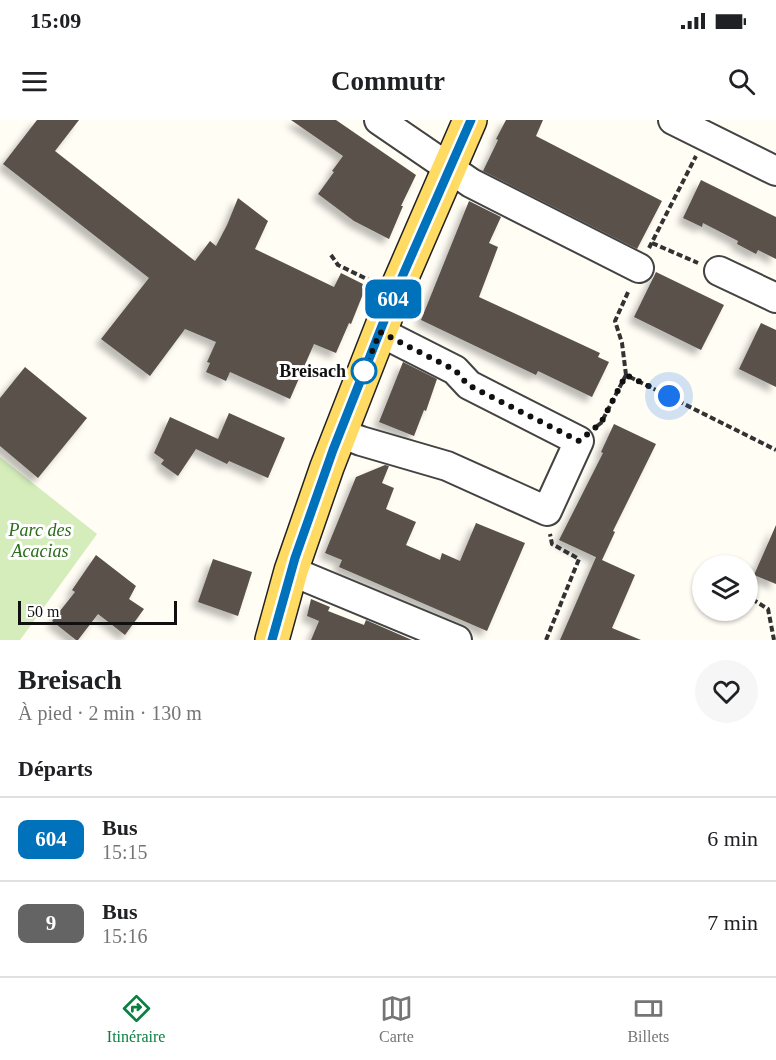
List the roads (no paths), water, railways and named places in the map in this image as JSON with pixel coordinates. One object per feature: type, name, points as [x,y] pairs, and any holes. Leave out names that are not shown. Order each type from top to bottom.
[{"type":"main road","points":[[272,640],[291,571],[340,433],[395,293],[470,120]]},
{"type":"street","points":[[379,120],[471,183],[639,268]]},
{"type":"street","points":[[673,120],[776,171]]},
{"type":"street","points":[[719,271],[776,298]]},
{"type":"street","points":[[340,433],[447,466],[547,511],[579,441],[468,385],[455,370],[380,332]]},
{"type":"street","points":[[291,571],[457,640]]},
{"type":"place","name":"Breisach","points":[[364,371]]},
{"type":"park label","name":"Parc des Acacias","points":[[40,540]]}]
